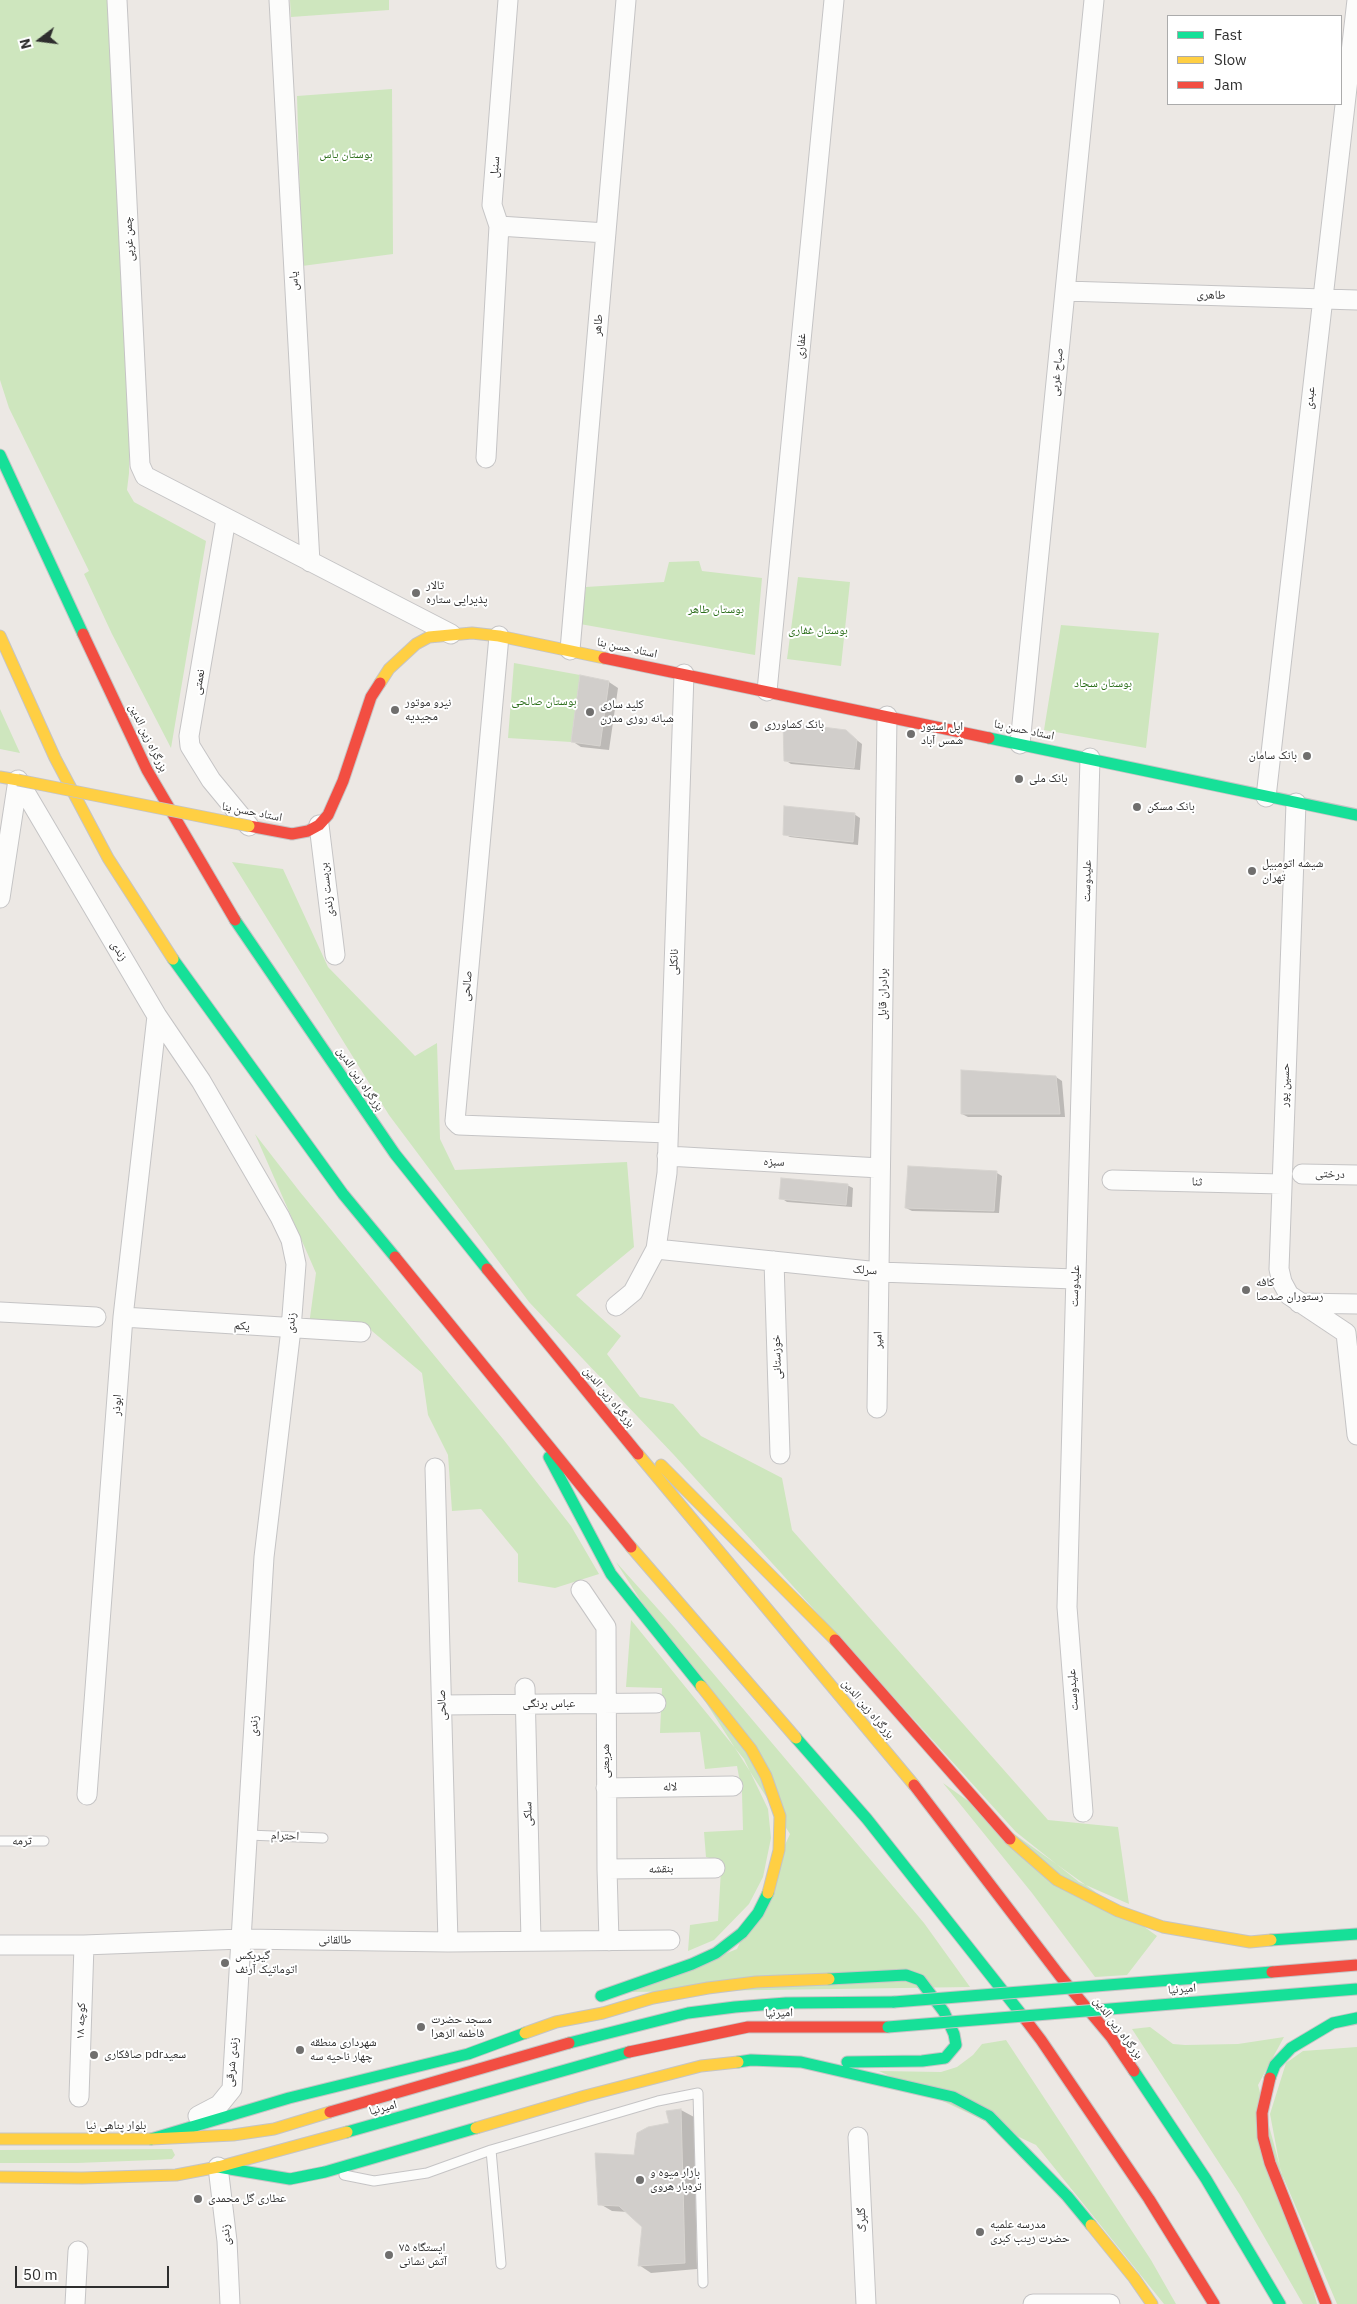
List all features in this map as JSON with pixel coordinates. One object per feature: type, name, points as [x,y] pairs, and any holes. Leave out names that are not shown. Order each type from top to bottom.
[{"type":"main road","name":"بزرگراه زین الدین","points":[[0,455],[147,770],[235,921],[395,1154],[577,1381],[916,1787],[1060,1976],[1111,2037],[1206,2179],[1280,2304]]},
{"type":"main road","name":"استاد حسن بنا","points":[[9,778],[292,834],[308,831],[319,825],[328,815],[344,781],[365,712],[379,682],[394,663],[416,644],[429,637],[472,633],[499,636],[570,650],[1090,758],[1296,804],[1357,815]]},
{"type":"main road","points":[[0,636],[55,758],[108,858],[175,961],[343,1194],[629,1545],[867,1819],[1029,2025],[1148,2199],[1214,2304]]},
{"type":"main road","points":[[577,1381],[836,1641],[1009,1838],[1057,1880],[1118,1911],[1163,1927],[1250,1942],[1357,1934]]},
{"type":"main road","points":[[530,1422],[611,1574],[751,1749],[766,1776],[780,1816],[778,1850],[771,1888],[758,1913],[742,1933],[716,1953],[590,2001],[556,2022]]},
{"type":"main road","name":"امیرنیا","points":[[233,2135],[274,2129],[382,2099],[578,2040],[688,2014],[735,2007],[786,2003],[894,2002],[1357,1965]]},
{"type":"main road","points":[[0,2177],[176,2176],[218,2167],[290,2179],[325,2172],[585,2096],[701,2066],[751,2060],[801,2062],[922,2061],[945,2058],[956,2045],[954,2034],[944,2012],[920,1980],[906,1975],[756,1982],[653,1998],[603,2013],[556,2022],[468,2054],[289,2098],[151,2139]]},
{"type":"main road","name":"امیرنیا","points":[[218,2167],[640,2049],[748,2028],[888,2027],[1357,1989]]},
{"type":"main road","points":[[1326,2304],[1270,2163],[1263,2137],[1262,2113],[1266,2088],[1275,2065],[1292,2048],[1310,2035],[1334,2023],[1357,2018]]},
{"type":"main road","points":[[801,2062],[953,2096],[989,2116],[1067,2196],[1128,2271],[1152,2304]]},
{"type":"main road","name":"بلوار پناهی نیا","points":[[0,2139],[151,2139],[233,2135]]},
{"type":"street","name":"چمن غربی","points":[[117,0],[140,465],[145,476],[226,518]]},
{"type":"street","name":"یاس","points":[[279,0],[310,562]]},
{"type":"street","name":"سنبل","points":[[486,458],[499,226],[492,205],[508,0]]},
{"type":"street","name":"طاهر","points":[[570,650],[626,0]]},
{"type":"street","name":"غفاری","points":[[768,692],[834,0]]},
{"type":"street","name":"صباح غربی","points":[[1020,744],[1094,0]]},
{"type":"street","name":"عبدی","points":[[1266,797],[1321,298],[1357,0]]},
{"type":"street","points":[[499,226],[606,232]]},
{"type":"street","name":"طاهری","points":[[1065,290],[1357,300]]},
{"type":"street","points":[[226,518],[451,634]]},
{"type":"street","name":"نعمتی","points":[[226,518],[189,736],[190,746],[211,780],[249,826]]},
{"type":"street","name":"صالحی","points":[[499,636],[455,1121],[459,1126],[668,1134]]},
{"type":"street","name":"نانکلی","points":[[616,1306],[633,1292],[647,1270],[656,1249],[667,1156],[684,674]]},
{"type":"street","name":"برادران قابل","points":[[879,1272],[887,716]]},
{"type":"street","name":"علیدوست","points":[[1083,1812],[1067,1608],[1090,758]]},
{"type":"street","points":[[0,898],[9,778]]},
{"type":"street","name":"زندی","points":[[9,778],[157,1016],[201,1081],[291,1240],[296,1264],[291,1329],[264,1557],[242,1939]]},
{"type":"street","name":"حسین پور","points":[[1296,804],[1279,1269],[1282,1282],[1289,1295],[1298,1303],[1352,1333]]},
{"type":"street","name":"بن‌بست زندی","points":[[319,825],[335,956]]},
{"type":"street","name":"ابوذر","points":[[87,1795],[123,1318],[157,1016]]},
{"type":"street","name":"سبزه","points":[[667,1156],[880,1168]]},
{"type":"street","name":"درختی","points":[[1302,1174],[1357,1175]]},
{"type":"street","name":"ثنا","points":[[1112,1180],[1282,1184]]},
{"type":"street","name":"سرلک","points":[[656,1249],[879,1272],[1075,1279]]},
{"type":"street","name":"خوزستانی","points":[[774,1261],[780,1454]]},
{"type":"street","name":"امیر","points":[[877,1408],[879,1272]]},
{"type":"street","points":[[1298,1303],[1357,1304]]},
{"type":"street","points":[[0,1312],[96,1316]]},
{"type":"street","name":"یکم","points":[[123,1318],[361,1332]]},
{"type":"street","points":[[1352,1333],[1357,1435]]},
{"type":"street","name":"صالحی","points":[[435,1468],[448,1942]]},
{"type":"street","name":"شریعتی","points":[[581,1590],[606,1627],[606,1788],[609,1940]]},
{"type":"street","name":"عباس برنگی","points":[[442,1705],[525,1696],[606,1703],[656,1703]]},
{"type":"street","name":"سلکی","points":[[525,1696],[530,1941]]},
{"type":"street","name":"لاله","points":[[606,1788],[733,1786]]},
{"type":"street","name":"بنقشه","points":[[607,1869],[715,1868]]},
{"type":"street","name":"طالقانی","points":[[0,1945],[242,1939],[448,1942],[670,1940]]},
{"type":"street","name":"زندی شرقی","points":[[151,2139],[219,2105],[232,2089],[242,1939]]},
{"type":"street","name":"کوچه ۱۸","points":[[79,2097],[84,1944]]},
{"type":"street","name":"گلبرگ","points":[[858,2137],[866,2304]]},
{"type":"street","name":"زندی","points":[[218,2167],[227,2241],[230,2304]]},
{"type":"street","points":[[75,2304],[78,2251]]},
{"type":"street","points":[[1033,2304],[1110,2304]]},
{"type":"lane","name":"احترام","points":[[248,1835],[323,1838]]},
{"type":"lane","name":"ترمه","points":[[0,1841],[44,1841]]},
{"type":"lane","points":[[325,2172],[374,2181],[427,2174],[491,2150],[658,2102],[698,2093],[702,2283]]},
{"type":"lane","points":[[491,2150],[502,2264]]},
{"type":"green space","points":[[0,0],[108,0],[130,363],[129,473],[127,490],[134,502],[206,541],[171,748],[112,634],[84,574],[89,571],[9,408],[0,380]]},
{"type":"green space","points":[[290,0],[389,0],[389,10],[291,17]]},
{"type":"green space","name":"بوستان یاس","points":[[392,89],[393,254],[302,266],[297,96]]},
{"type":"green space","name":"بوستان طاهر","points":[[699,561],[702,571],[762,578],[755,655],[580,624],[586,587],[664,582],[669,562]]},
{"type":"green space","name":"بوستان غفاری","points":[[798,577],[850,582],[841,666],[787,659]]},
{"type":"green space","name":"بوستان سجاد","points":[[1061,625],[1159,633],[1146,748],[1044,730]]},
{"type":"green space","name":"بوستان صالحی","points":[[514,663],[580,675],[571,742],[508,738]]},
{"type":"green space","points":[[0,709],[20,753],[0,749]]},
{"type":"green space","points":[[232,862],[283,869],[328,967],[415,1056],[437,1043],[440,1139],[455,1170],[627,1162],[634,1247],[576,1295],[621,1336],[607,1354],[640,1397],[673,1404],[701,1436],[782,1478],[792,1530],[1048,1820],[1118,1827],[1129,1904],[1079,1882],[1016,1832],[674,1455],[529,1302],[389,1115]]},
{"type":"green space","points":[[255,1134],[300,1192],[503,1439],[571,1526],[599,1574],[555,1588],[518,1582],[518,1554],[481,1509],[452,1511],[448,1455],[428,1415],[422,1373],[366,1326],[309,1325],[316,1273]]},
{"type":"green space","points":[[616,1562],[674,1627],[924,1923],[970,1987],[629,1992],[737,1949],[790,1834]]},
{"type":"green space","points":[[631,1620],[744,1759],[768,1809],[771,1838],[763,1877],[749,1904],[714,1940],[688,1951],[690,1925],[718,1921],[721,1870],[712,1859],[706,1857],[704,1832],[743,1830],[742,1793],[737,1766],[705,1769],[700,1732],[660,1733],[662,1688],[626,1687]]},
{"type":"green space","points":[[943,1783],[1157,1936],[1127,1975],[1095,1977],[1032,1893]]},
{"type":"green space","points":[[1150,2027],[1173,2044],[1185,2045],[1238,2044],[1284,2037],[1258,2085],[1317,2304],[1303,2304],[1240,2195],[1132,2029]]},
{"type":"green space","points":[[1006,2040],[1151,2260],[1176,2304],[1164,2304],[1036,2145],[879,2071],[941,2072],[957,2067],[973,2055],[982,2044]]},
{"type":"green space","points":[[1357,2047],[1357,2304],[1337,2304],[1281,2172],[1270,2114],[1286,2063],[1303,2051]]},
{"type":"green space","points":[[172,2149],[175,2155],[172,2159],[77,2163],[0,2163],[0,2150]]},
{"type":"building","name":"کلید سازی شبانه روزی مدرن","points":[[580,675],[609,681],[600,746],[571,742]]},
{"type":"building","points":[[783,722],[846,730],[857,740],[854,768],[784,761]]},
{"type":"building","points":[[784,806],[855,813],[853,842],[783,835]]},
{"type":"building","points":[[961,1070],[1056,1076],[1060,1114],[961,1114]]},
{"type":"building","points":[[908,1166],[997,1171],[994,1211],[905,1208]]},
{"type":"building","points":[[781,1178],[848,1184],[846,1205],[779,1199]]},
{"type":"building","name":"بازار میوه و تره‌بار هروی","points":[[681,2109],[685,2263],[638,2266],[642,2227],[619,2206],[598,2205],[595,2153],[634,2155],[637,2133],[648,2127],[669,2123],[666,2111]]},
{"type":"traffic: fast","points":[[0,455],[83,634]]},
{"type":"traffic: fast","points":[[989,738],[1357,815]]},
{"type":"traffic: fast","points":[[235,920],[395,1154],[487,1269]]},
{"type":"traffic: fast","points":[[173,959],[343,1194],[395,1257]]},
{"type":"traffic: fast","points":[[549,1457],[611,1574],[701,1686]]},
{"type":"traffic: fast","points":[[796,1738],[867,1819],[1022,2015]]},
{"type":"traffic: fast","points":[[601,1996],[692,1964],[716,1953],[742,1933],[758,1913],[768,1893]]},
{"type":"traffic: fast","points":[[1271,1940],[1357,1934]]},
{"type":"traffic: fast","points":[[894,2002],[1272,1972]]},
{"type":"traffic: fast","points":[[829,1979],[906,1975],[920,1980],[944,2012],[954,2034],[956,2045],[945,2058],[922,2061],[847,2062]]},
{"type":"traffic: fast","points":[[888,2027],[1357,1989]]},
{"type":"traffic: fast","points":[[569,2043],[688,2013],[735,2007],[786,2003],[894,2002]]},
{"type":"traffic: fast","points":[[1270,2078],[1275,2065],[1291,2048],[1333,2023],[1357,2018]]},
{"type":"traffic: fast","points":[[151,2139],[289,2098],[468,2054],[525,2033]]},
{"type":"traffic: fast","points":[[347,2132],[629,2052]]},
{"type":"traffic: fast","points":[[738,2062],[751,2060],[801,2062],[953,2097],[989,2116],[1067,2196],[1091,2225]]},
{"type":"traffic: fast","points":[[1134,2071],[1206,2179],[1280,2304]]},
{"type":"traffic: fast","points":[[218,2167],[290,2179],[325,2172],[476,2128]]},
{"type":"traffic: slow","points":[[380,683],[389,669],[416,644],[429,637],[472,633],[499,636],[604,658]]},
{"type":"traffic: slow","points":[[0,636],[55,758],[108,858],[173,959]]},
{"type":"traffic: slow","points":[[0,777],[18,780]]},
{"type":"traffic: slow","points":[[18,780],[249,826]]},
{"type":"traffic: slow","points":[[638,1454],[914,1785]]},
{"type":"traffic: slow","points":[[661,1465],[835,1640]]},
{"type":"traffic: slow","points":[[631,1547],[796,1738]]},
{"type":"traffic: slow","points":[[701,1686],[751,1749],[766,1776],[780,1816],[779,1850],[768,1893]]},
{"type":"traffic: slow","points":[[1010,1839],[1057,1880],[1118,1911],[1163,1927],[1250,1942],[1271,1940]]},
{"type":"traffic: slow","points":[[525,2033],[556,2022],[603,2013],[653,1998],[708,1988],[756,1982],[829,1979]]},
{"type":"traffic: slow","points":[[476,2128],[585,2096],[701,2066],[738,2062]]},
{"type":"traffic: slow","points":[[0,2139],[151,2139],[233,2135],[274,2129],[330,2112]]},
{"type":"traffic: slow","points":[[0,2177],[82,2178],[176,2175],[218,2167],[347,2132]]},
{"type":"traffic: slow","points":[[1091,2225],[1134,2278],[1152,2304]]},
{"type":"traffic: jam","points":[[83,634],[147,770],[235,920]]},
{"type":"traffic: jam","points":[[604,658],[989,738]]},
{"type":"traffic: jam","points":[[249,826],[292,834],[308,831],[319,825],[328,815],[343,781],[371,697],[380,683]]},
{"type":"traffic: jam","points":[[395,1257],[631,1547]]},
{"type":"traffic: jam","points":[[487,1269],[638,1454]]},
{"type":"traffic: jam","points":[[835,1640],[1010,1839]]},
{"type":"traffic: jam","points":[[914,1785],[1060,1976],[1111,2037],[1134,2071]]},
{"type":"traffic: jam","points":[[1272,1972],[1357,1965]]},
{"type":"traffic: jam","points":[[1022,2015],[1149,2199],[1214,2304]]},
{"type":"traffic: jam","points":[[629,2052],[748,2027],[888,2027]]},
{"type":"traffic: jam","points":[[330,2112],[569,2043]]},
{"type":"traffic: jam","points":[[1270,2078],[1262,2113],[1263,2137],[1270,2163],[1326,2304]]},
{"type":"place","name":"تالار پذیرایی ستاره","points":[[416,593]]},
{"type":"place","name":"نیرو موتور مجیدیه","points":[[395,710]]},
{"type":"place","name":"کلید سازی شبانه روزی مدرن","points":[[590,712]]},
{"type":"place","name":"بانک کشاورزی","points":[[754,725]]},
{"type":"place","name":"اپل استور شمس آباد","points":[[911,734]]},
{"type":"place","name":"بانک سامان","points":[[1307,756]]},
{"type":"place","name":"بانک ملی","points":[[1019,779]]},
{"type":"place","name":"بانک مسکن","points":[[1137,807]]},
{"type":"place","name":"شیشه اتومبیل تهران","points":[[1252,871]]},
{"type":"place","name":"کافه رستوران صدصا","points":[[1246,1290]]},
{"type":"place","name":"گیربکس اتوماتیک آرنف","points":[[225,1963]]},
{"type":"place","name":"مسجد حضرت فاطمه الزهرا","points":[[421,2027]]},
{"type":"place","name":"شهرداری منطقه چهار ناحیه سه","points":[[300,2050]]},
{"type":"place","name":"صافکاری pdrسعید","points":[[94,2055]]},
{"type":"place","name":"بازار میوه و تره‌بار هروی","points":[[640,2180]]},
{"type":"place","name":"عطاری گل محمدی","points":[[198,2199]]},
{"type":"place","name":"مدرسه علمیه حضرت زینب کبری","points":[[980,2232]]},
{"type":"place","name":"ایستگاه ۷۵ آتش نشانی","points":[[389,2255]]}]
